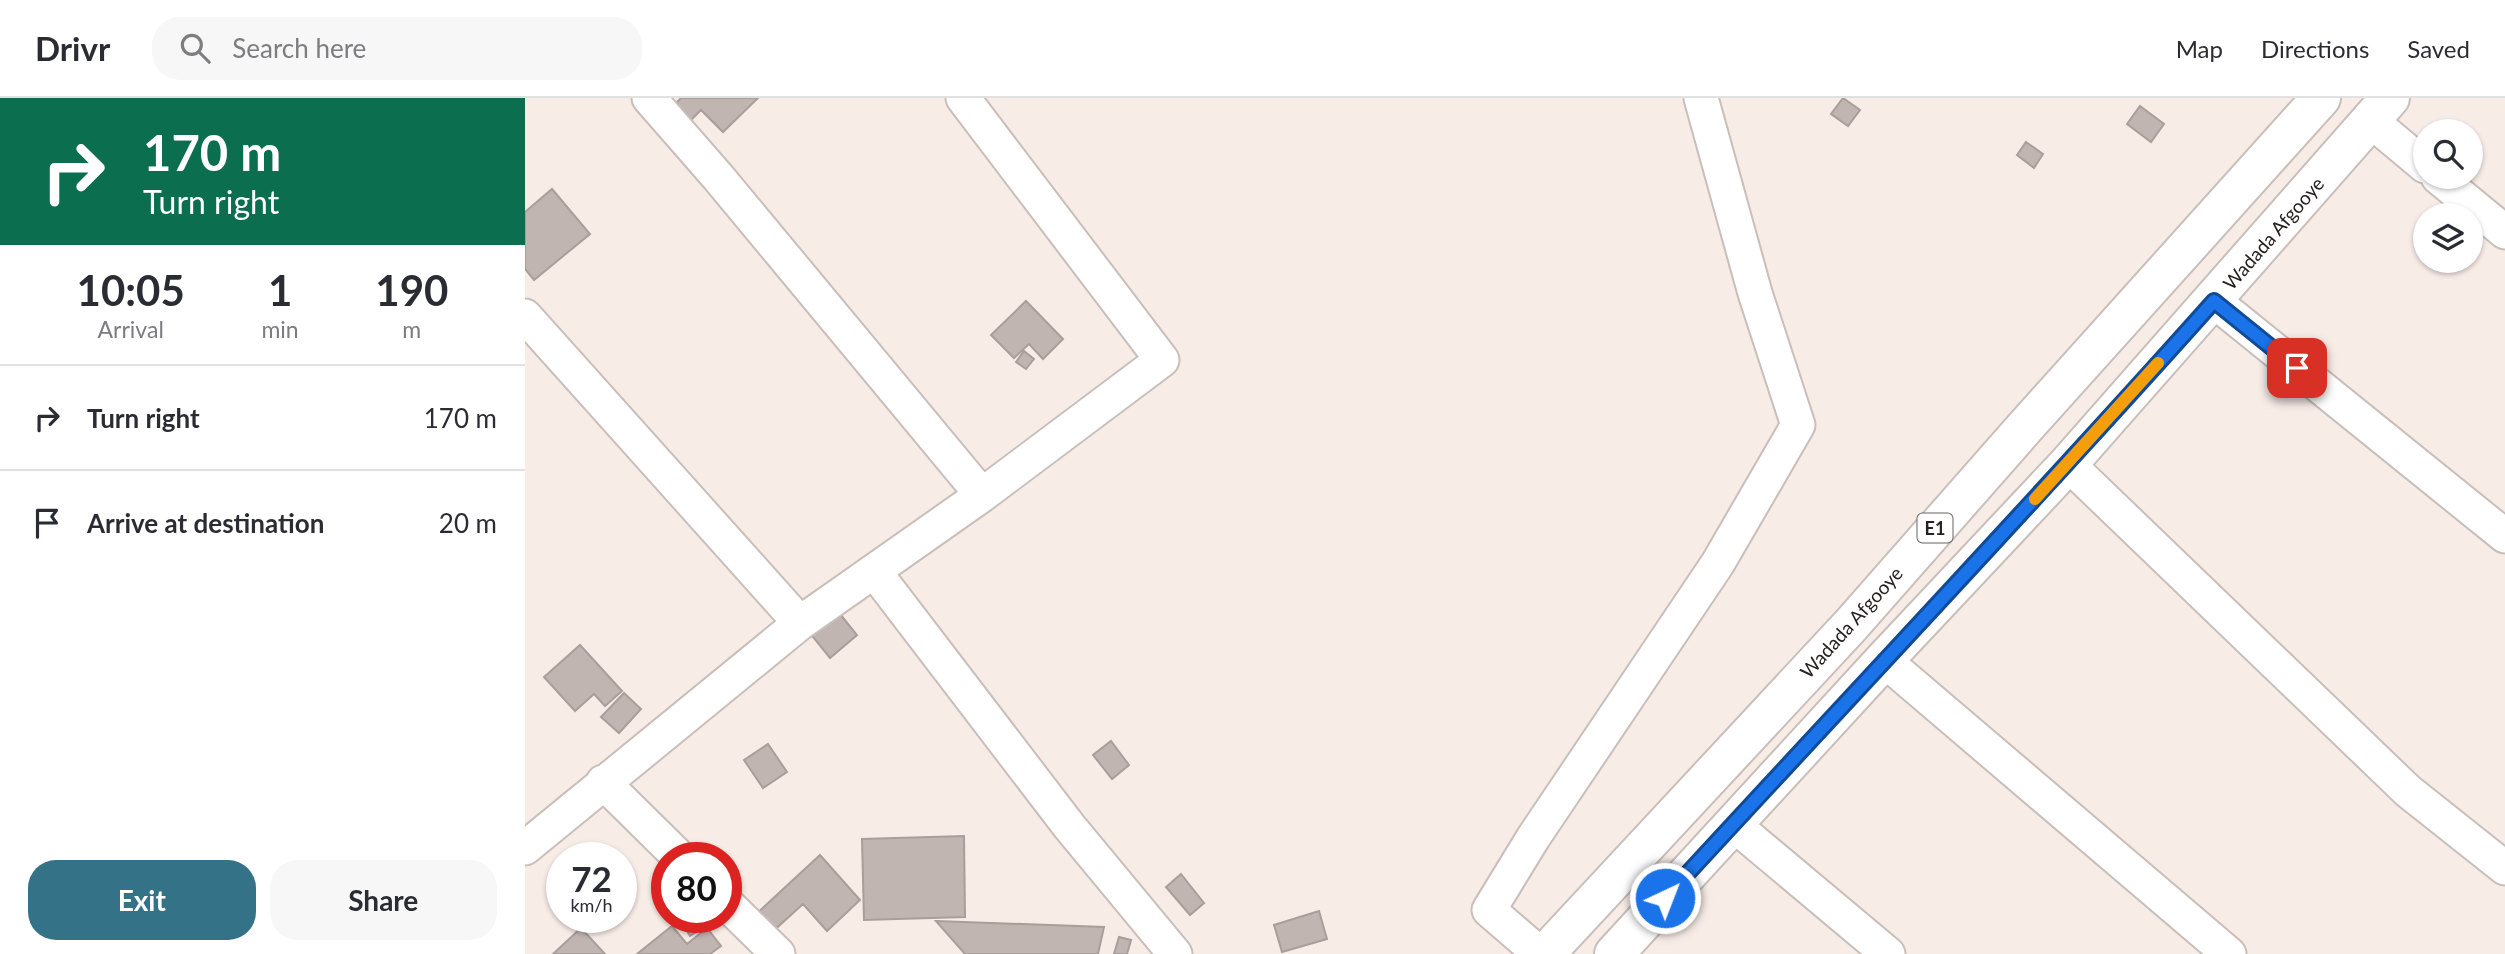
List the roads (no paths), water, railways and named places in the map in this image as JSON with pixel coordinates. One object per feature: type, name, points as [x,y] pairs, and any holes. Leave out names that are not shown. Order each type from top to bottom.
[{"type":"highway","name":"Wadada Afgooye","points":[[1542,954],[1851,625],[2035,415],[2321,98]]},
{"type":"highway","name":"Wadada Afgooye","points":[[1614,954],[2068,464],[2380,109]]},
{"type":"street","points":[[649,98],[982,495]]},
{"type":"street","points":[[525,848],[800,623],[982,495],[1162,360],[963,98]]},
{"type":"street","points":[[1542,954],[1489,910],[1533,838],[1718,563],[1798,425],[1755,293],[1701,98]]},
{"type":"street","points":[[2380,109],[2413,151]]},
{"type":"street","points":[[2453,189],[2505,232]]},
{"type":"street","points":[[2214,301],[2505,536]]},
{"type":"street","points":[[525,316],[800,623]]},
{"type":"street","points":[[2068,464],[2408,791],[2505,868]]},
{"type":"street","points":[[874,571],[1069,826],[1175,954]]},
{"type":"street","points":[[1884,660],[2229,954]]},
{"type":"street","points":[[603,782],[664,842]]},
{"type":"street","points":[[1733,824],[1888,954]]},
{"type":"street","points":[[742,919],[778,954]]}]
